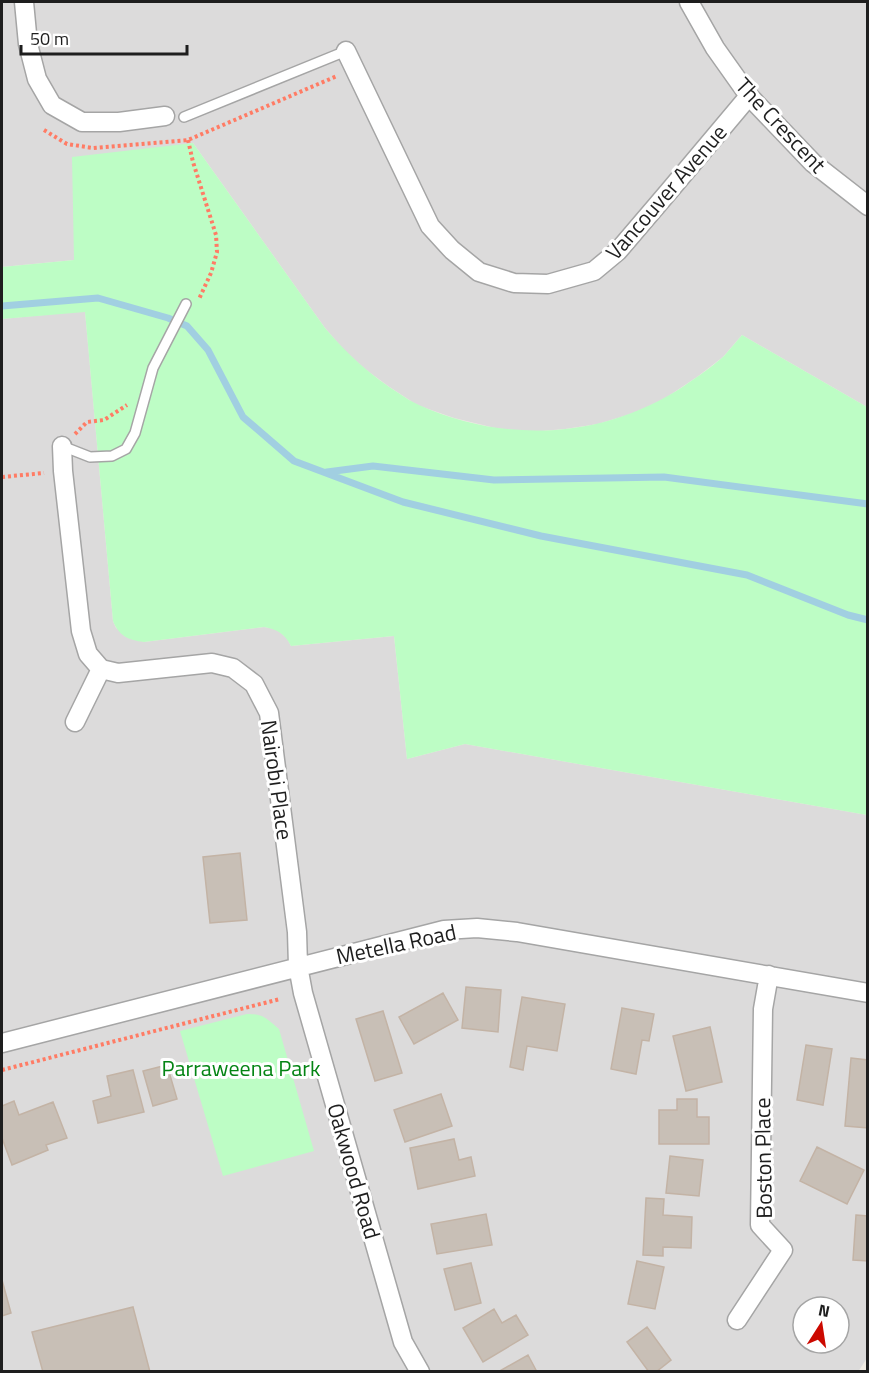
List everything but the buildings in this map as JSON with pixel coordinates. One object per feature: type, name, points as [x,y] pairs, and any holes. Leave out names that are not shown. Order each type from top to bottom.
[{"type":"street","points":[[24,2],[28,44],[37,79],[52,105],[82,122],[119,122],[165,116]]},
{"type":"street","name":"The Crescent","points":[[689,2],[715,48],[749,96],[813,163],[867,206]]},
{"type":"street","name":"Vancouver Avenue","points":[[346,51],[430,226],[452,250],[479,272],[514,283],[548,284],[594,271],[618,251],[749,96]]},
{"type":"street","points":[[62,446],[81,631],[88,654],[101,669],[75,722]]},
{"type":"street","name":"Nairobi Place","points":[[101,669],[118,673],[212,663],[233,668],[254,684],[269,713],[297,932],[298,966]]},
{"type":"street","name":"Metella Road","points":[[2,1043],[444,930],[477,928],[517,932],[867,993]]},
{"type":"street","name":"Oakwood Road","points":[[298,966],[303,993],[403,1342],[420,1371]]},
{"type":"street","name":"Boston Place","points":[[737,1320],[783,1250],[760,1225],[763,1009],[769,975]]},
{"type":"lane","points":[[184,117],[346,51]]},
{"type":"lane","points":[[62,446],[90,457],[112,456],[126,449],[135,433],[153,368],[186,304]]},
{"type":"path","points":[[188,140],[354,69]]},
{"type":"path","points":[[2,477],[63,471]]},
{"type":"path","points":[[2,1070],[280,999]]},
{"type":"shaded area","points":[[2,2],[867,2],[867,407],[742,335],[723,357],[664,399],[634,413],[598,424],[530,432],[495,428],[454,418],[417,405],[365,369],[325,328],[193,143],[180,146],[74,260],[2,267]]},
{"type":"shaded area","points":[[85,311],[113,621],[116,628],[144,642],[264,627],[276,629],[287,638],[291,646],[394,636],[407,759],[465,744],[867,815],[867,1358],[858,1372],[2,1372],[2,319]]},
{"type":"green space","points":[[193,143],[325,328],[351,356],[369,372],[409,400],[452,418],[486,426],[520,430],[554,430],[588,426],[621,417],[653,404],[684,386],[724,356],[742,335],[867,407],[867,815],[465,744],[407,759],[394,636],[291,646],[280,633],[264,627],[144,642],[121,634],[113,621],[85,312],[2,319],[2,267],[74,260],[72,157]]},
{"type":"green space","name":"Parraweena Park","points":[[247,1014],[261,1016],[279,1029],[314,1151],[223,1176],[180,1031]]},
{"type":"waterway","points":[[2,306],[98,298],[168,318],[187,326],[208,350],[243,417],[294,461],[403,502],[541,536],[747,575],[848,615],[868,620]]},
{"type":"waterway","points":[[327,472],[373,466],[494,480],[664,477],[868,504]]}]
